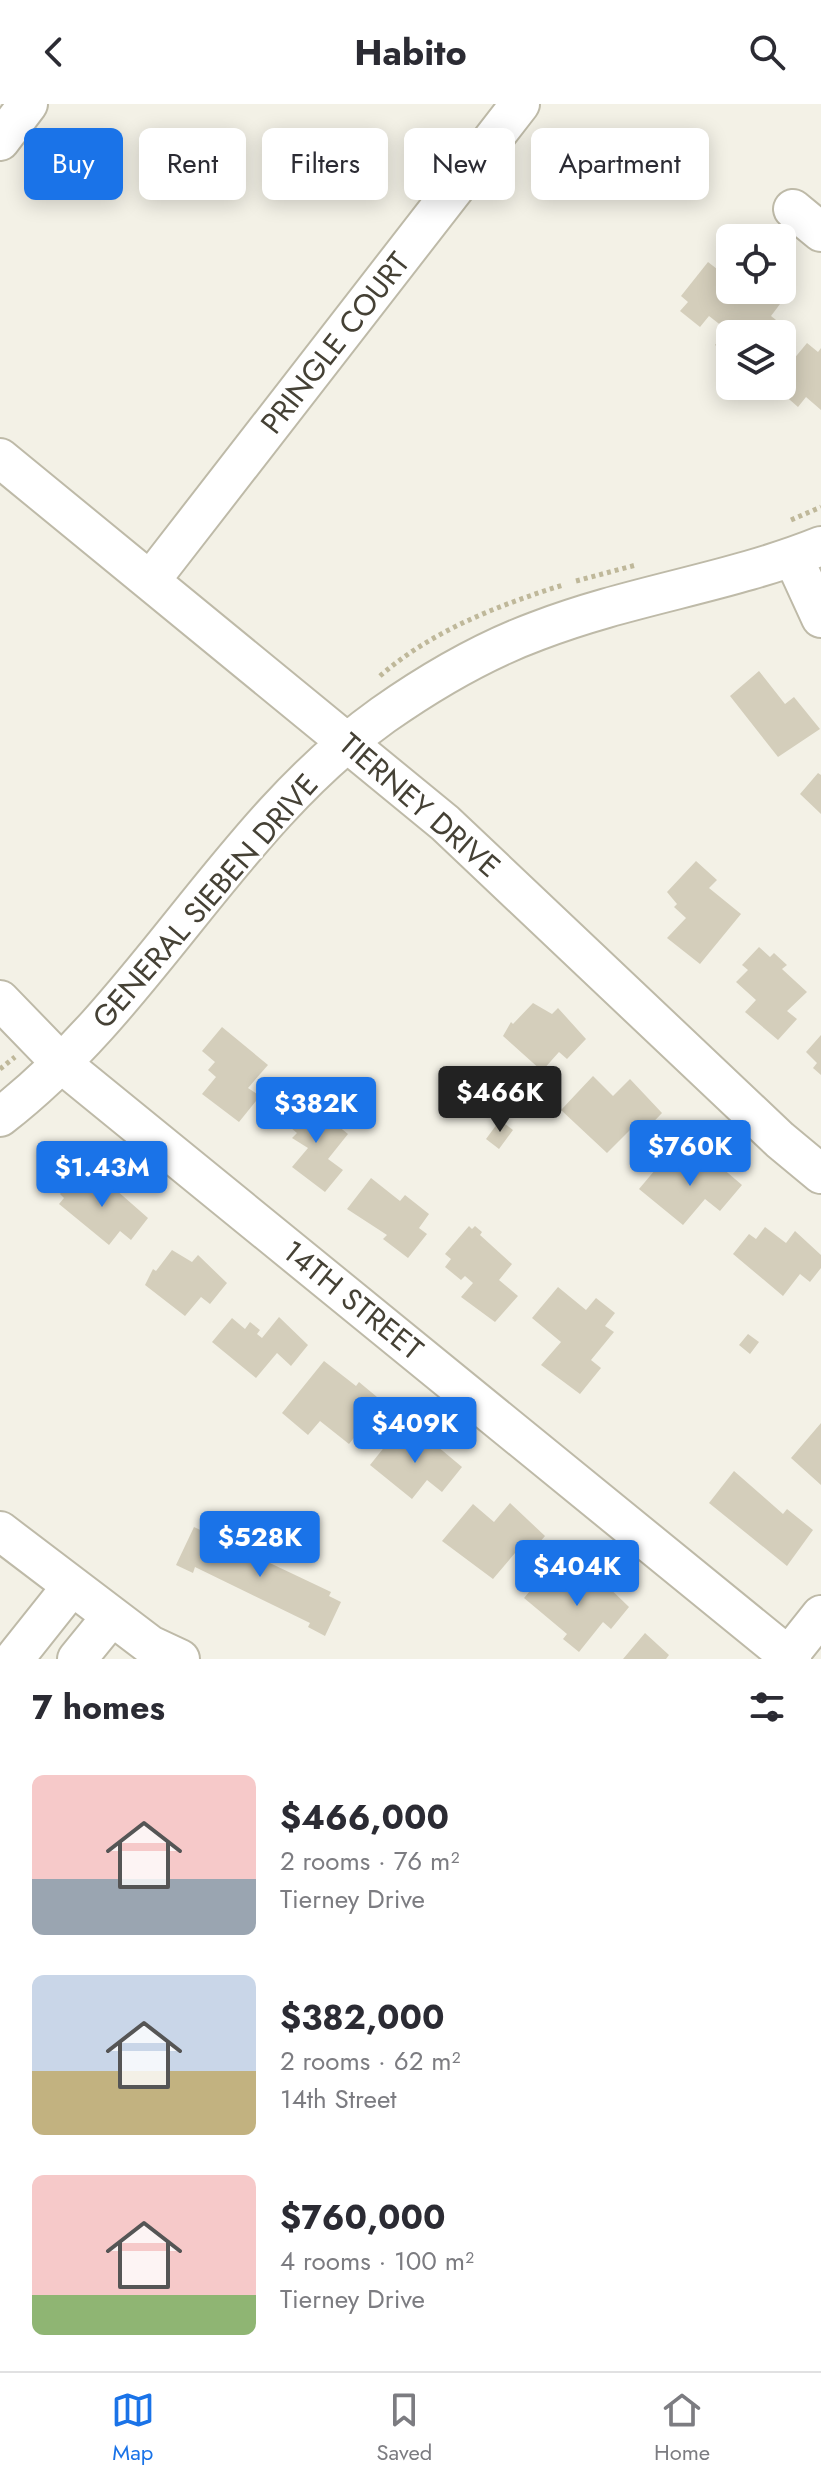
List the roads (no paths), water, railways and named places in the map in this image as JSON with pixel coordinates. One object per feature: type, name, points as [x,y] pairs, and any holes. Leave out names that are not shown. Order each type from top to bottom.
[{"type":"street","points":[[0,141],[28,104]]},
{"type":"street","name":"PRINGLE COURT","points":[[150,581],[520,104]]},
{"type":"street","name":"TIERNEY DRIVE","points":[[0,458],[445,823],[780,1140],[821,1174]]},
{"type":"street","points":[[807,551],[821,618]]},
{"type":"street","name":"GENERAL SIEBEN DRIVE","points":[[0,1117],[62,1064],[123,998],[243,848],[294,791],[348,742],[424,688],[537,631],[807,551]]},
{"type":"street","name":"14TH STREET","points":[[0,1000],[62,1064],[789,1658]]},
{"type":"street","points":[[0,1531],[150,1645],[180,1659]]},
{"type":"street","points":[[14,1659],[72,1586]]},
{"type":"street","points":[[789,1658],[821,1615]]},
{"type":"street","points":[[77,1659],[112,1616]]}]
